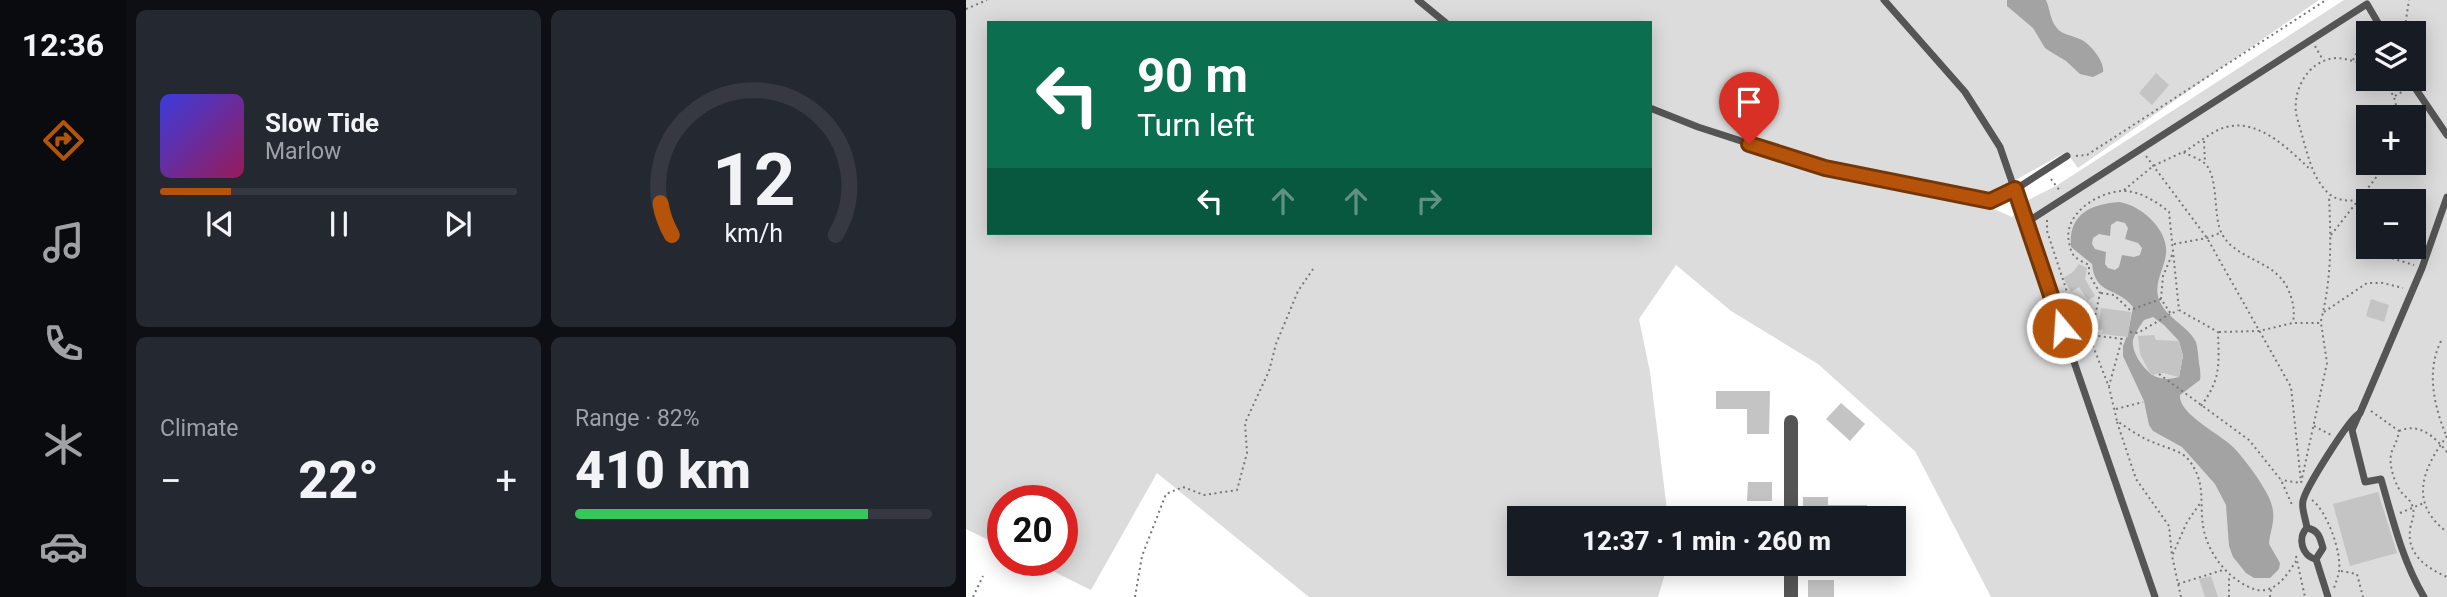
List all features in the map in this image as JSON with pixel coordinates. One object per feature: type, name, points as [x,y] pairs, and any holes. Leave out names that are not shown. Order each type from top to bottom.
[{"type":"street","points":[[1791,422],[1791,506]]},
{"type":"street","points":[[1790,597],[1791,576]]},
{"type":"lane","points":[[1418,0],[1444,21]]},
{"type":"lane","points":[[1884,0],[1965,92],[2000,147],[2155,597]]},
{"type":"lane","points":[[2027,222],[2367,4],[2378,21]]},
{"type":"lane","points":[[2417,91],[2447,135]]},
{"type":"lane","points":[[1652,109],[1698,127],[1825,168],[1990,201],[2015,189],[2067,156]]},
{"type":"lane","points":[[2424,597],[2401,550],[2381,479],[2365,482],[2352,430],[2422,268],[2447,197]]},
{"type":"lane","points":[[2307,528],[2303,500],[2337,439],[2361,409]]},
{"type":"lane","points":[[2307,528],[2301,538],[2305,554],[2310,559],[2316,559]]},
{"type":"lane","points":[[2307,528],[2318,533],[2323,548],[2316,559],[2328,597]]},
{"type":"path","points":[[966,9],[987,0]]},
{"type":"path","points":[[2067,156],[2087,155],[2326,0]]},
{"type":"path","points":[[2406,21],[2409,0]]},
{"type":"path","points":[[2352,61],[2376,18]]},
{"type":"path","points":[[2312,39],[2323,61]]},
{"type":"path","points":[[2312,171],[2296,112],[2297,94],[2302,79],[2323,61],[2338,58],[2356,62]]},
{"type":"path","points":[[2124,190],[2153,166],[2229,126],[2266,132],[2312,171],[2329,194],[2344,202],[2356,200]]},
{"type":"path","points":[[2204,140],[2205,163],[2212,177],[2221,233],[2235,250],[2263,263],[2281,276],[2295,310],[2292,323]]},
{"type":"path","points":[[2141,149],[2207,238],[2291,387],[2301,483]]},
{"type":"path","points":[[2183,152],[2205,163]]},
{"type":"path","points":[[2045,170],[2064,198]]},
{"type":"path","points":[[2179,310],[2169,212],[2156,201],[2124,190],[2106,193],[2075,214],[2067,234],[2071,250],[2075,257],[2090,265],[2090,274],[2100,293],[2091,335],[2092,346],[2109,387],[2136,479],[2169,526],[2181,597]]},
{"type":"path","points":[[2301,483],[2327,363],[2321,323],[2331,266],[2329,194]]},
{"type":"path","points":[[2330,236],[2356,203]]},
{"type":"path","points":[[2047,209],[2047,231],[2061,277],[2069,298],[2091,335]]},
{"type":"path","points":[[2174,244],[2221,233]]},
{"type":"path","points":[[2171,314],[2161,299],[2163,276],[2173,254]]},
{"type":"path","points":[[2394,259],[2422,268]]},
{"type":"path","points":[[1135,597],[1142,556],[1166,494],[1183,487],[1204,495],[1237,490],[1247,453],[1245,423],[1269,371],[1276,344],[1298,290],[1313,269]]},
{"type":"path","points":[[2323,313],[2367,283],[2383,283],[2411,290]]},
{"type":"path","points":[[2100,293],[2114,295],[2130,310],[2161,299]]},
{"type":"path","points":[[2179,310],[2218,332],[2259,331],[2292,323],[2321,323]]},
{"type":"path","points":[[2130,332],[2138,333],[2179,310]]},
{"type":"path","points":[[2201,406],[2213,390],[2218,376],[2218,332]]},
{"type":"path","points":[[2091,335],[2122,340],[2109,387]]},
{"type":"path","points":[[2441,341],[2435,354],[2432,378],[2436,406],[2447,436],[2431,457],[2422,492],[2430,516],[2447,532]]},
{"type":"path","points":[[2070,354],[2092,346]]},
{"type":"path","points":[[2159,374],[2249,440],[2281,480],[2292,505]]},
{"type":"path","points":[[2114,409],[2143,402]]},
{"type":"path","points":[[2361,409],[2385,419],[2399,431]]},
{"type":"path","points":[[2117,421],[2154,443],[2187,457],[2200,478],[2204,532],[2229,575],[2257,591],[2271,589],[2284,582],[2296,561]]},
{"type":"path","points":[[2313,426],[2337,439]]},
{"type":"path","points":[[2399,431],[2413,427],[2441,444],[2447,453]]},
{"type":"path","points":[[2399,431],[2398,440],[2390,456],[2390,465],[2399,490],[2411,501],[2413,508],[2410,538],[2417,556],[2427,568],[2447,577]]},
{"type":"path","points":[[2281,480],[2301,483]]},
{"type":"path","points":[[2172,556],[2187,522],[2202,500]]},
{"type":"path","points":[[2392,516],[2424,503]]},
{"type":"path","points":[[2297,553],[2296,561],[2305,597]]},
{"type":"path","points":[[2177,584],[2224,570]]},
{"type":"path","points":[[2339,570],[2357,574],[2363,597]]},
{"type":"path","points":[[2228,597],[2229,575]]},
{"type":"path","points":[[973,597],[983,576]]},
{"type":"path","points":[[2270,597],[2271,589]]},
{"type":"shaded area","points":[[966,0],[2319,0],[2078,168],[2066,152],[1996,191],[1983,204],[2012,217],[2030,199],[2056,186],[2344,0],[2447,0],[2447,597],[1991,597],[1915,451],[1818,364],[1731,311],[1676,265],[1639,319],[1650,372],[1667,506],[1507,506],[1507,576],[1664,576],[1658,597],[1309,597],[1157,473],[1091,590],[1063,576],[1078,576],[1078,485],[987,485],[987,539],[966,529]]},
{"type":"shaded area","points":[[2007,0],[2046,0],[2056,27],[2089,46],[2100,59],[2103,72],[2093,77],[2080,74],[2045,48],[2033,28],[2007,6]]},
{"type":"shaded area","points":[[2119,202],[2136,208],[2152,220],[2166,245],[2158,296],[2164,308],[2196,342],[2200,372],[2200,380],[2180,395],[2181,402],[2192,416],[2233,447],[2266,492],[2272,506],[2269,544],[2280,563],[2279,569],[2270,578],[2254,578],[2246,573],[2233,557],[2229,546],[2226,505],[2215,484],[2182,447],[2153,431],[2149,425],[2144,401],[2123,356],[2133,307],[2127,300],[2102,286],[2097,281],[2092,264],[2071,247],[2073,226],[2083,213],[2099,205]],"holes":[[[2117,221],[2125,223],[2128,228],[2125,239],[2138,243],[2142,248],[2140,255],[2122,255],[2119,267],[2115,270],[2105,264],[2106,252],[2095,249],[2092,244],[2093,238],[2099,234],[2110,236],[2111,225]],[[2153,317],[2179,341],[2183,356],[2179,377],[2166,379],[2152,375],[2136,355],[2133,343],[2135,335],[2144,320]]]},
{"type":"building","points":[[2156,73],[2169,85],[2152,105],[2139,93]]},
{"type":"building","points":[[2079,264],[2087,268],[2085,279],[2095,296],[2088,300],[2079,287],[2071,292],[2063,278]]},
{"type":"building","points":[[2371,299],[2389,305],[2384,322],[2366,316]]},
{"type":"building","points":[[2101,308],[2131,312],[2128,337],[2102,334],[2103,330],[2098,329]]},
{"type":"building","points":[[2154,335],[2156,340],[2179,341],[2183,356],[2179,377],[2163,373],[2151,375],[2140,354],[2138,336]]},
{"type":"building","points":[[1716,391],[1770,391],[1769,434],[1747,434],[1747,409],[1716,409]]},
{"type":"building","points":[[1841,403],[1865,424],[1850,441],[1826,419]]},
{"type":"building","points":[[1748,482],[1772,482],[1772,501],[1747,501]]},
{"type":"building","points":[[2378,492],[2397,553],[2350,566],[2333,504]]},
{"type":"building","points":[[1803,497],[1828,497],[1828,505],[1867,505],[1867,506],[1803,506]]},
{"type":"building","points":[[2211,576],[2218,597],[2205,597],[2199,579]]},
{"type":"building","points":[[1808,580],[1834,580],[1834,597],[1808,597]]},
{"type":"route","points":[[1749,144],[1825,168],[1990,201],[2015,189],[2062,328]]}]
